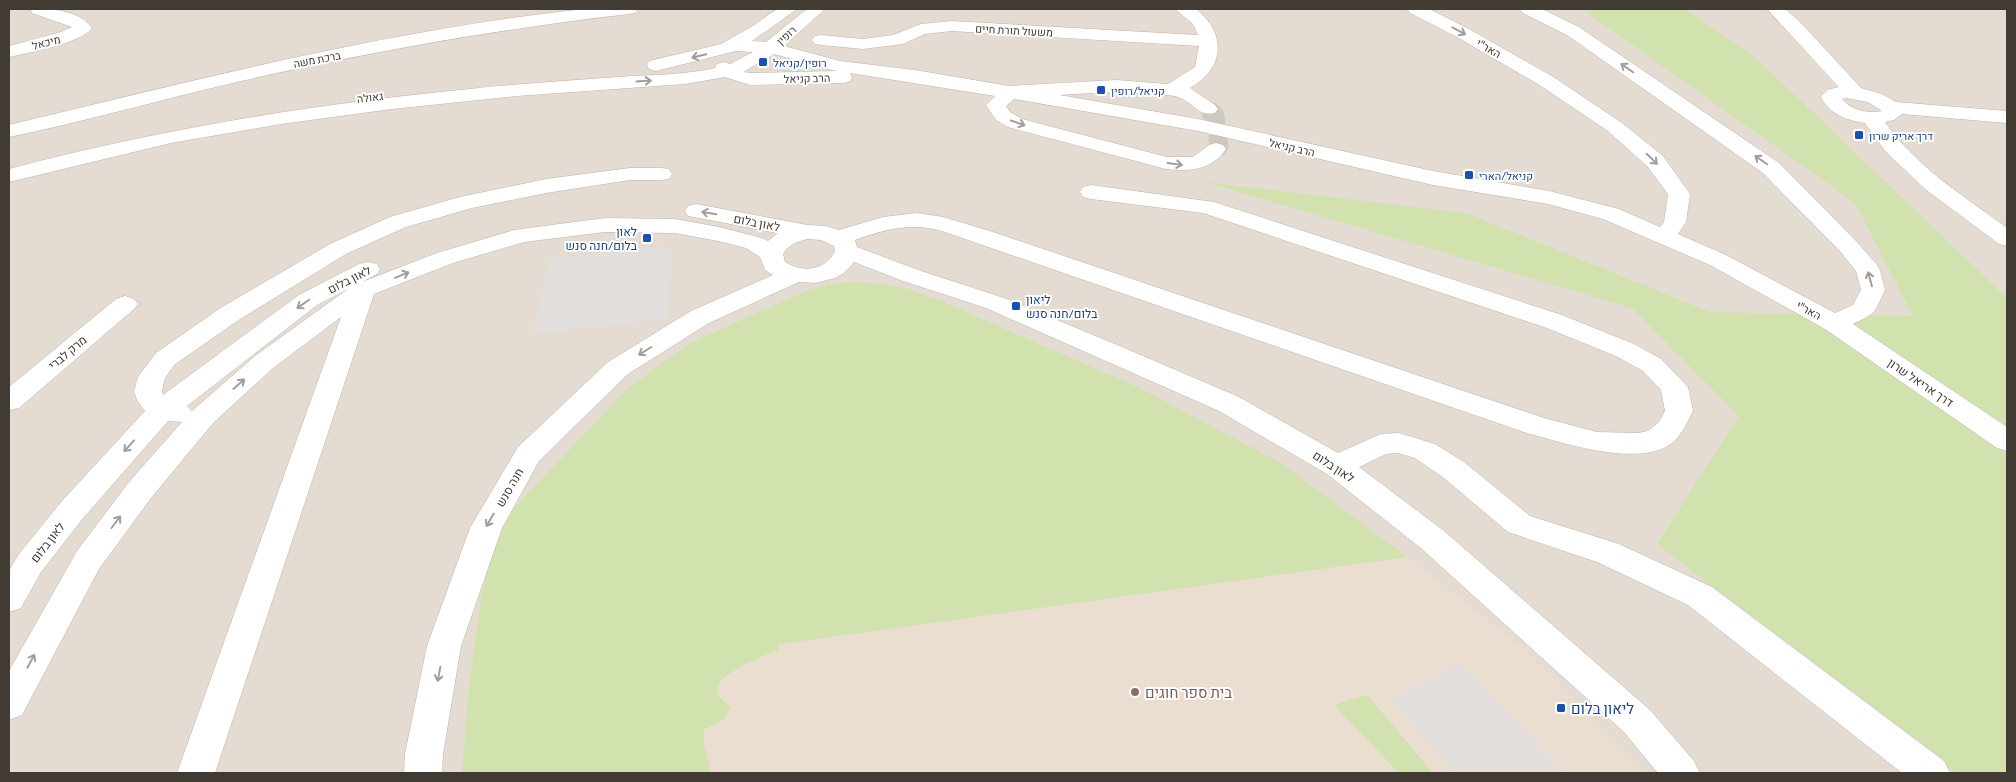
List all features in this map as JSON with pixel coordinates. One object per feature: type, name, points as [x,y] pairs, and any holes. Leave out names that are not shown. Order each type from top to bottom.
[{"type":"street","name":"מיכאל","points":[[9,52],[67,36],[83,28],[78,23],[38,9]]},
{"type":"street","name":"ברכת משה","points":[[9,131],[262,70],[554,16],[629,9]]},
{"type":"street","name":"רופין","points":[[730,46],[788,9]]},
{"type":"street","name":"רופין","points":[[726,71],[750,62],[772,48],[791,29],[817,9]]},
{"type":"street","points":[[1171,90],[1201,72],[1207,61],[1209,41],[1204,26],[1192,12],[1184,9]]},
{"type":"street","name":"האר\"י","points":[[1416,9],[1463,33],[1548,82],[1615,127],[1655,161],[1679,194],[1674,222],[1665,236],[1718,260],[1834,323],[1863,310],[1873,290],[1868,270],[1771,168],[1573,31],[1529,9]]},
{"type":"street","points":[[1775,9],[1795,27],[1855,93]]},
{"type":"street","name":"משעול תורת חיים","points":[[821,40],[863,44],[897,40],[921,30],[952,26],[1209,41]]},
{"type":"street","points":[[726,71],[720,59],[730,46]]},
{"type":"street","name":"הרב קניאל","points":[[730,46],[772,48],[839,66],[916,76],[1198,125],[1433,178],[1549,198],[1611,214],[1665,236]]},
{"type":"street","name":"גאולה","points":[[9,166],[150,132],[227,117],[430,89],[648,66],[690,58],[730,46]]},
{"type":"street","points":[[786,79],[796,69],[803,57]]},
{"type":"street","name":"הרב קניאל","points":[[726,71],[736,76],[750,79],[916,76]]},
{"type":"street","name":"גאולה","points":[[9,176],[145,143],[224,127],[332,110],[449,96],[678,79],[726,71]]},
{"type":"street","points":[[1208,109],[1184,92],[1116,86],[1010,92],[996,105],[1003,116],[1015,123],[1166,162],[1183,165],[1199,163],[1210,158],[1216,149]]},
{"type":"street","points":[[1891,107],[1893,113],[1890,116],[1872,118],[1845,111],[1831,100],[1831,97],[1839,93],[1855,93],[1872,96],[1891,107],[2007,117]]},
{"type":"street","points":[[1872,118],[1892,147],[1933,184],[2007,239]]},
{"type":"street","points":[[203,416],[162,410],[151,400],[148,391],[152,377],[165,359],[228,315],[338,249],[398,222],[468,202],[546,186],[630,174],[661,174]]},
{"type":"street","points":[[843,245],[885,223],[900,221],[930,222],[985,238],[1537,426],[1597,442],[1638,444],[1656,440],[1669,429],[1679,411],[1674,387],[1652,365],[1625,350],[1553,321],[1206,207],[1090,192]]},
{"type":"street","name":"לאון בלום","points":[[9,598],[30,563],[73,509],[162,410],[308,300],[374,266],[454,236],[554,213],[619,206],[686,209],[808,232]]},
{"type":"street","name":"לאון בלום","points":[[9,704],[88,560],[140,490],[203,416],[264,362],[363,290],[445,258],[522,235],[605,225],[675,226],[719,234],[754,243],[780,265]]},
{"type":"street","points":[[808,232],[826,233],[843,245],[842,263],[827,272],[812,275],[780,265],[780,242],[788,237],[808,232]]},
{"type":"street","name":"לאון בלום","points":[[843,245],[912,276],[995,303],[1220,400],[1337,466],[1433,540],[1637,721],[1681,773]]},
{"type":"street","name":"חנה סנש","points":[[423,773],[424,754],[444,646],[486,528],[528,454],[618,368],[686,325],[738,299],[780,265]]},
{"type":"street","name":"לאון בלום","points":[[827,272],[869,272],[912,276]]},
{"type":"street","name":"לאון בלום","points":[[196,773],[363,290]]},
{"type":"street","name":"מרק לברי","points":[[9,401],[125,304]]},
{"type":"street","name":"דרך אריאל שרון","points":[[1834,323],[2007,441]]},
{"type":"street","points":[[1337,466],[1381,444],[1399,443],[1425,451],[1454,470],[1519,524],[1608,553],[1700,596],[1931,773]]},
{"type":"shaded area","points":[[9,9],[2007,9],[2007,773],[9,773]]},
{"type":"shaded area","points":[[672,246],[667,319],[533,334],[549,258]]},
{"type":"shaded area","name":"בית ספר חוגים","points":[[1407,557],[1519,644],[1647,773],[711,773],[704,745],[704,655]]},
{"type":"shaded area","points":[[1459,663],[1564,773],[1454,773],[1391,699]]},
{"type":"green space","points":[[1582,9],[1686,9],[1757,59],[2007,298],[2007,773],[1956,773],[1657,544],[1739,416],[1632,308],[1205,182],[1466,213],[1710,312],[1913,316],[1855,203]]},
{"type":"green space","points":[[862,282],[902,287],[939,300],[1138,387],[1281,463],[1407,557],[779,644],[778,650],[742,666],[724,678],[718,685],[718,694],[731,709],[723,720],[703,730],[704,745],[711,773],[462,773],[469,687],[481,598],[499,524],[628,388],[690,343],[818,287]]},
{"type":"green space","points":[[1367,695],[1433,773],[1399,773],[1334,705]]},
{"type":"tunnel","points":[[1208,109],[1215,116],[1219,146],[1216,149]]},
{"type":"place","name":"רופין/קניאל","points":[[763,62]]},
{"type":"place","name":"קניאל/רופין","points":[[1101,90]]},
{"type":"place","name":"דרך אריק שרון","points":[[1859,135]]},
{"type":"place","name":"קניאל/הארי","points":[[1469,175]]},
{"type":"place","name":"לאון בלום/חנה סנש","points":[[647,238]]},
{"type":"place","name":"ליאון בלום/חנה סנש","points":[[1016,306]]},
{"type":"place","name":"בית ספר חוגים","points":[[1135,692]]},
{"type":"place","name":"ליאון בלום","points":[[1561,708]]}]
